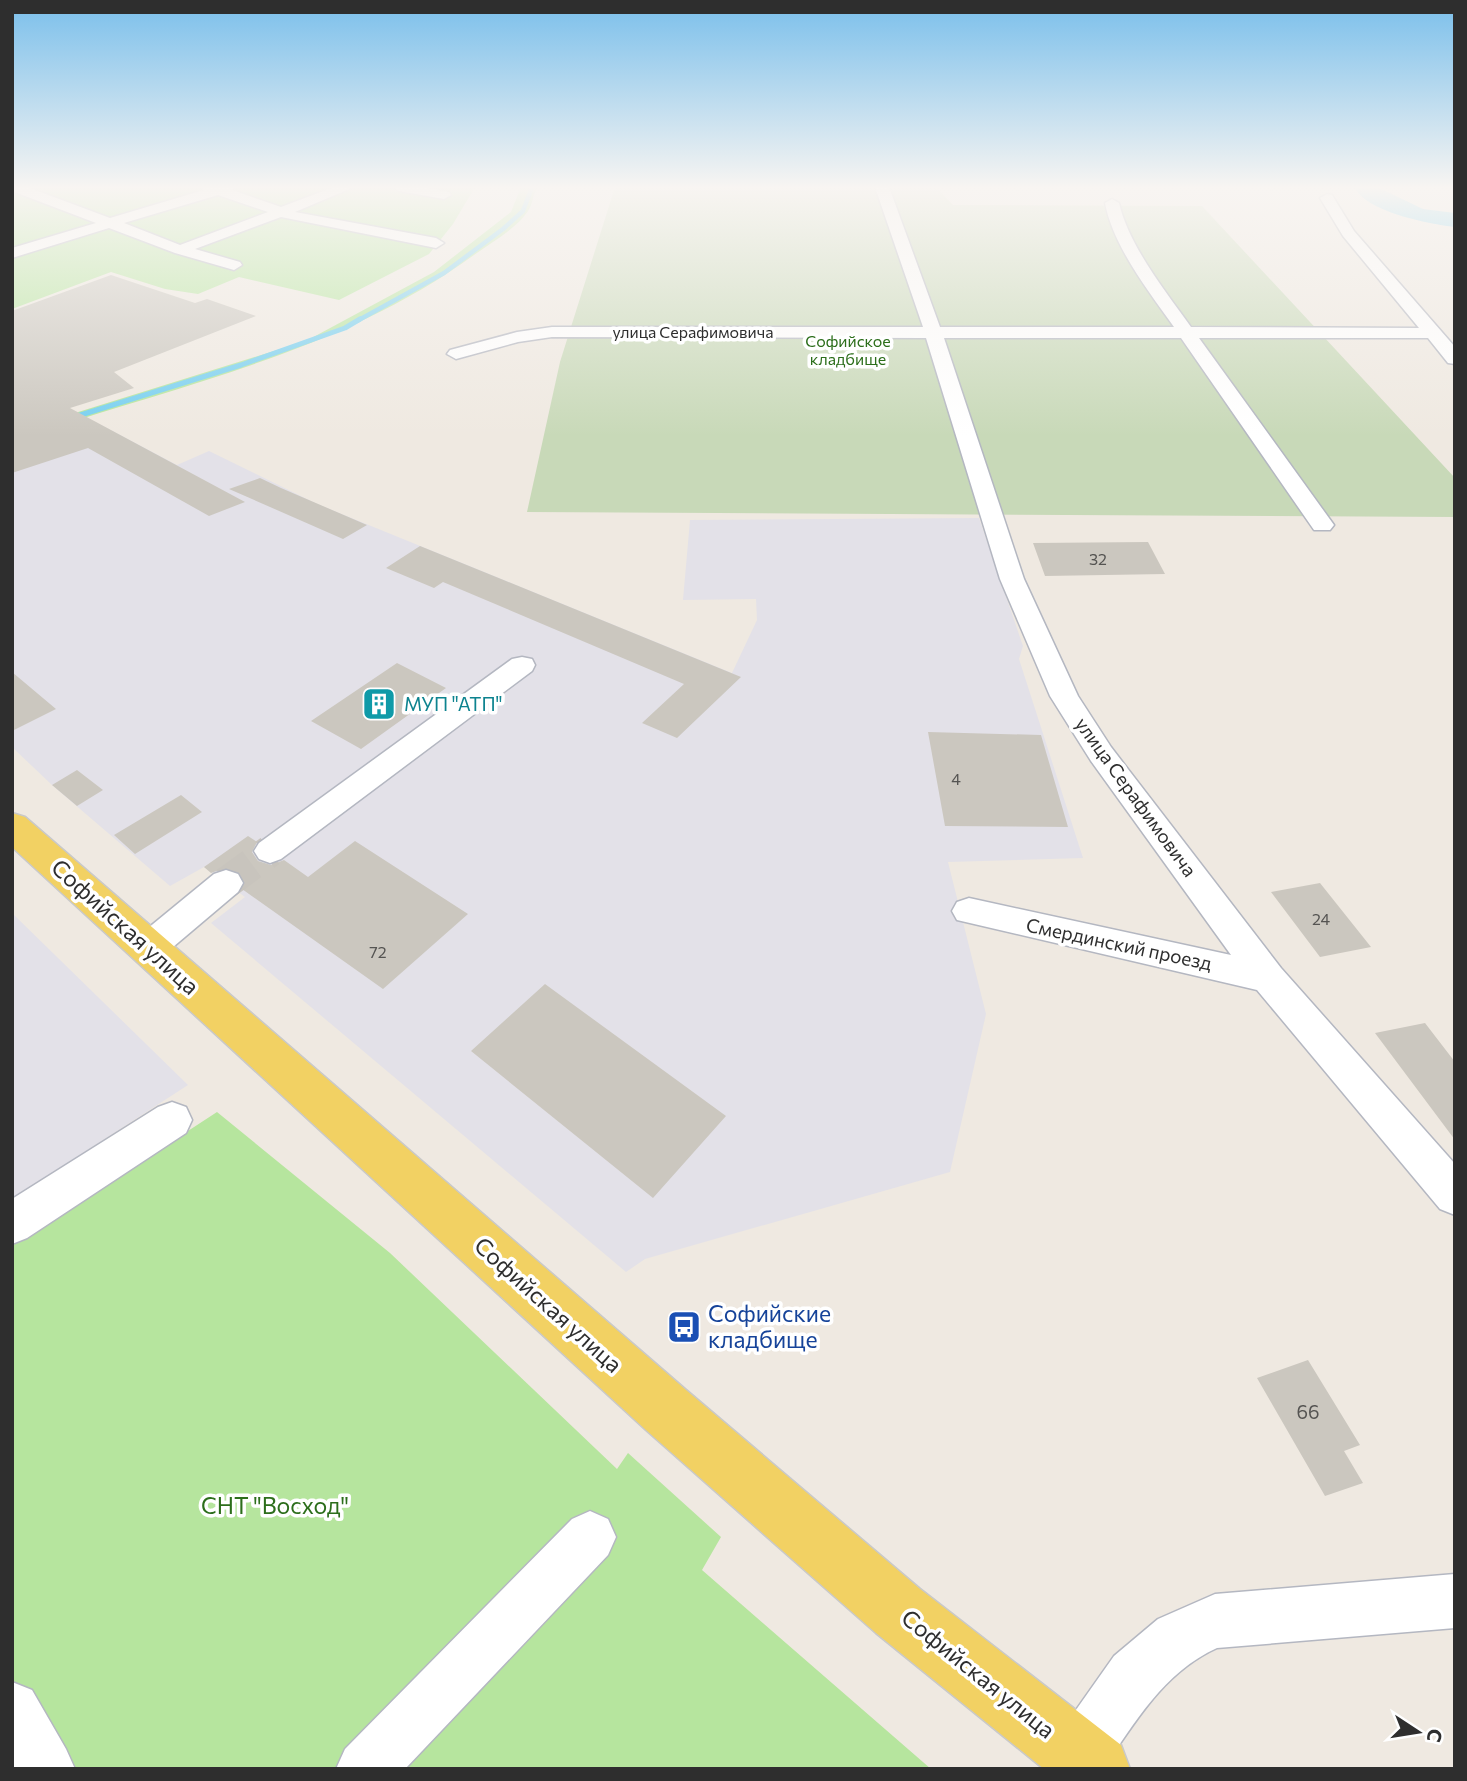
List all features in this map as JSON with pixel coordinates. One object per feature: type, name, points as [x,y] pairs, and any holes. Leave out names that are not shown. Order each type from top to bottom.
[{"type":"main road","name":"Софийская улица","points":[[12,826],[687,1428],[898,1611],[1088,1761]]},
{"type":"street","name":"улица Серафимовича","points":[[912,270],[1013,579],[1064,696],[1101,754],[1268,978],[1455,1195]]},
{"type":"street","points":[[1144,270],[1322,525]]},
{"type":"street","points":[[1380,270],[1455,359]]},
{"type":"street","name":"улица Серафимовича","points":[[456,354],[517,337],[552,332],[1434,333]]},
{"type":"street","points":[[270,851],[522,665]]},
{"type":"street","points":[[148,948],[226,883]]},
{"type":"street","name":"Смердинский проезд","points":[[969,911],[1268,978]]},
{"type":"street","points":[[12,1223],[173,1120]]},
{"type":"street","points":[[365,1769],[590,1537]]},
{"type":"street","points":[[1088,1761],[1134,1676],[1177,1638],[1215,1621],[1455,1601]]},
{"type":"street","points":[[12,1710],[46,1769]]},
{"type":"shaded area","points":[[101,425],[177,465],[209,451],[317,504],[732,673],[757,620],[756,599],[683,600],[690,520],[979,518],[1023,646],[1019,659],[1083,858],[948,862],[986,1014],[950,1172],[645,1259],[626,1272],[211,923],[245,897],[204,867],[170,886],[52,785],[12,747],[12,452],[69,438]]},
{"type":"shaded area","points":[[12,913],[188,1085],[12,1199]]},
{"type":"green space","points":[[12,270],[397,270],[339,300],[239,277],[198,294],[165,289],[111,272],[12,309]]},
{"type":"green space","points":[[451,270],[425,288],[320,339],[211,379],[43,431],[43,423],[306,341],[434,272]]},
{"type":"green space","name":"Софийское кладбище","points":[[589,270],[1262,270],[1455,478],[1455,517],[527,512],[560,362]]},
{"type":"green space","name":"СНТ \"Восход\"","points":[[217,1112],[390,1253],[617,1469],[628,1453],[721,1537],[702,1570],[931,1769],[12,1769],[12,1246]]},
{"type":"building","points":[[111,275],[195,303],[207,299],[256,316],[114,372],[134,388],[70,408],[245,502],[209,516],[88,448],[12,473],[12,311]]},
{"type":"building","points":[[260,478],[367,525],[343,539],[229,489]]},
{"type":"building","points":[[1148,542],[1165,574],[1045,576],[1033,543]]},
{"type":"building","points":[[420,546],[741,677],[677,738],[642,723],[684,684],[443,582],[434,588],[386,568]]},
{"type":"building","name":"МУП \"АТП\"","points":[[397,663],[446,688],[361,749],[311,721]]},
{"type":"building","points":[[12,672],[56,709],[12,731]]},
{"type":"building","points":[[928,732],[1041,735],[1068,827],[945,826]]},
{"type":"building","points":[[77,770],[103,790],[77,806],[52,785]]},
{"type":"building","points":[[181,795],[202,812],[135,854],[114,835]]},
{"type":"building","points":[[248,836],[257,842],[252,852],[258,861],[271,865],[284,860],[308,877],[355,841],[468,914],[383,989],[242,889],[245,882],[239,872],[225,868],[211,873],[204,867]]},
{"type":"building","points":[[1320,883],[1371,947],[1320,957],[1271,892]]},
{"type":"building","points":[[545,984],[726,1116],[653,1198],[471,1051]]},
{"type":"building","points":[[1425,1023],[1455,1062],[1455,1140],[1375,1033]]},
{"type":"building","points":[[1308,1360],[1360,1445],[1344,1451],[1363,1483],[1325,1496],[1257,1378]]},
{"type":"waterway","points":[[357,321],[448,270]]},
{"type":"waterway","points":[[71,418],[241,365],[345,328],[360,319]]},
{"type":"tunnel","points":[[226,883],[270,851]]},
{"type":"place","name":"МУП \"АТП\"","points":[[379,704]]},
{"type":"place","name":"Софийские кладбище","points":[[684,1327]]}]
